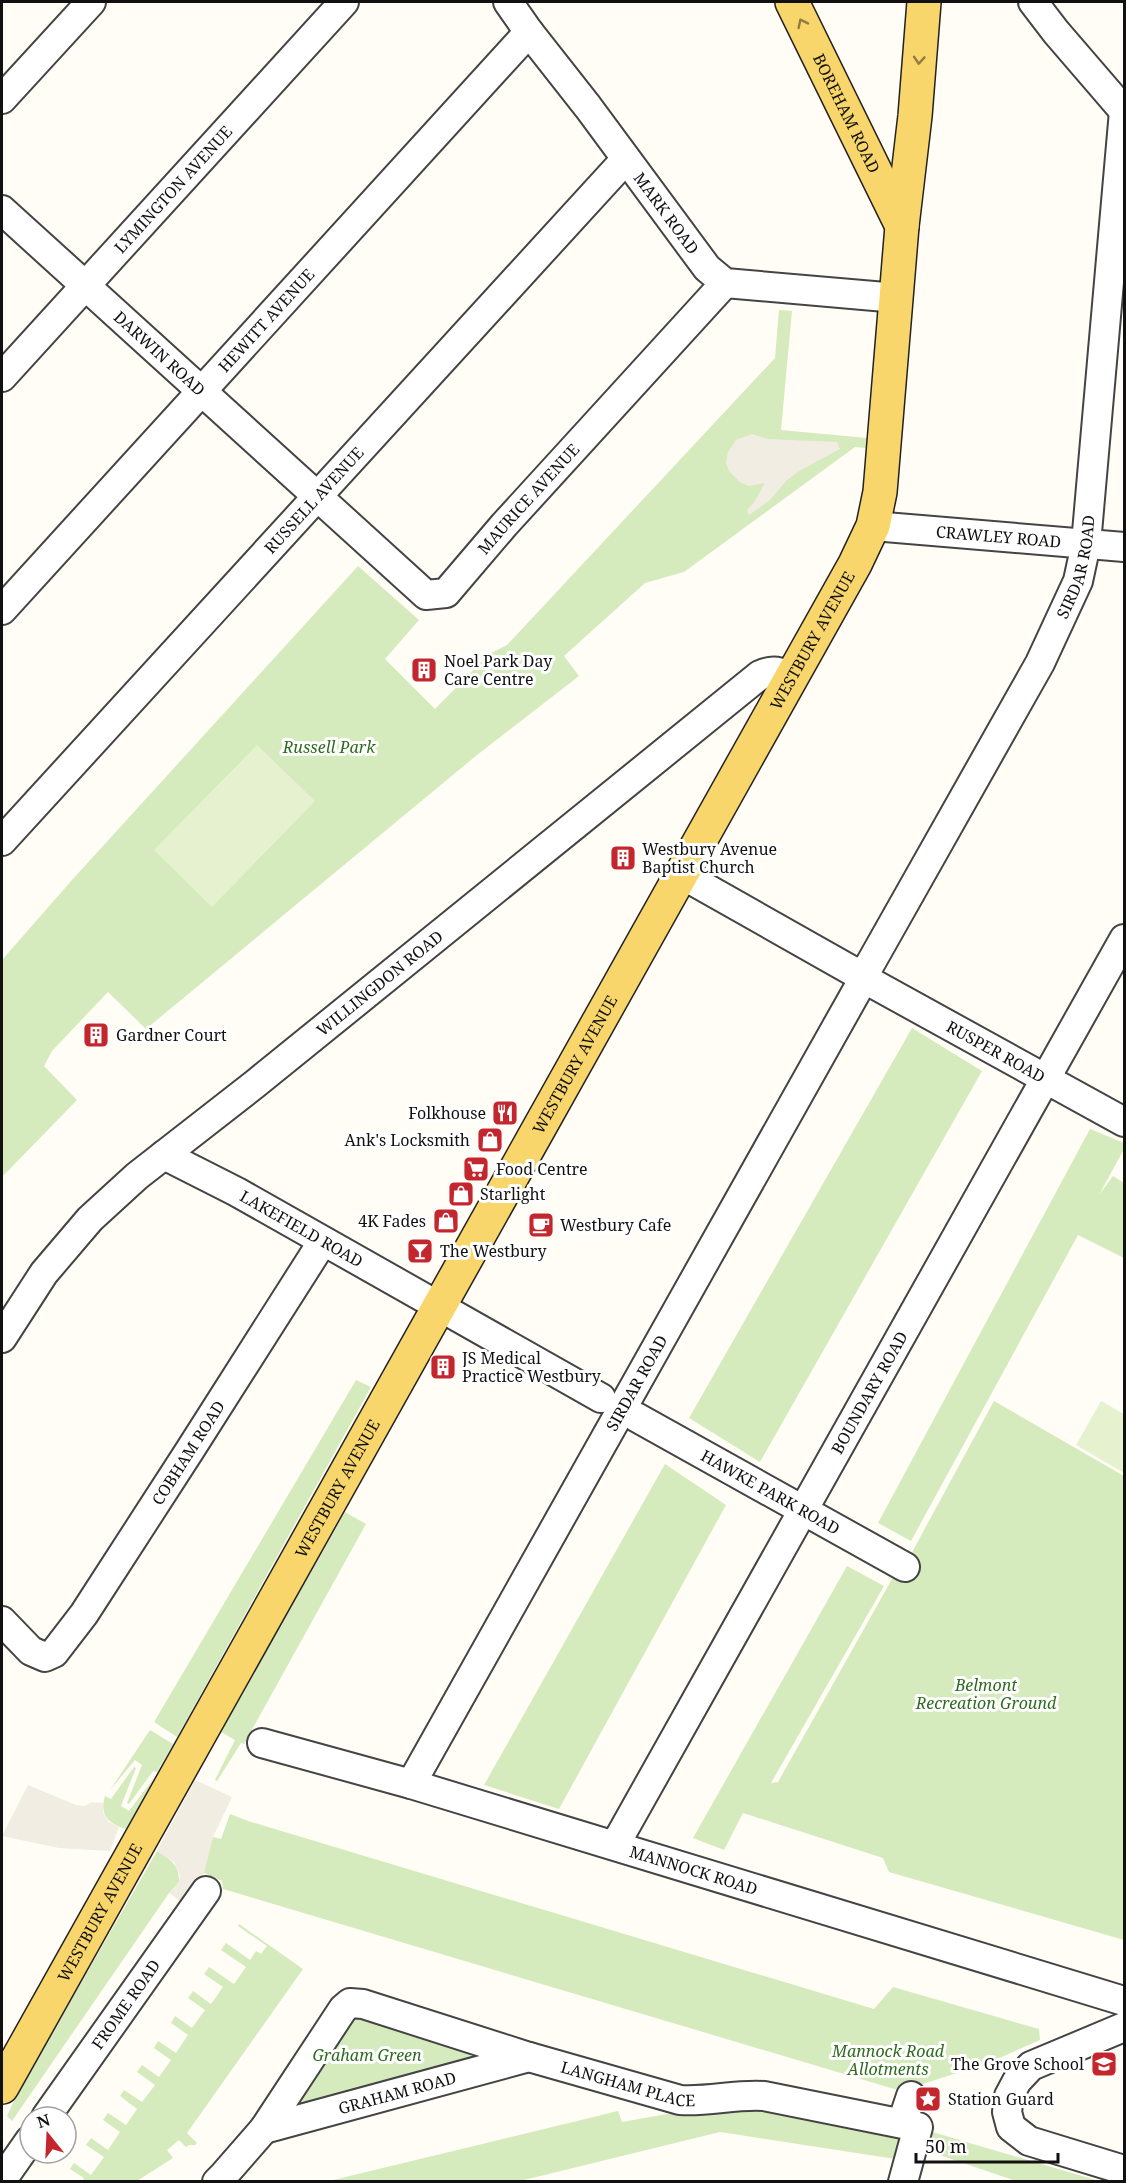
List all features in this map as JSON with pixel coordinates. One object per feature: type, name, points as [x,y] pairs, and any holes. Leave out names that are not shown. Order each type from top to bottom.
[{"type":"main road","name":"BOREHAM ROAD","points":[[792,2],[902,226]]},
{"type":"main road","name":"WESTBURY AVENUE","points":[[2,2087],[855,564],[873,526],[880,492],[902,226],[915,116],[924,2]]},
{"type":"main road","points":[[855,132],[876,137],[890,136],[900,132],[915,116]]},
{"type":"street","points":[[2,99],[91,2]]},
{"type":"street","name":"LYMINGTON AVENUE","points":[[2,377],[344,2]]},
{"type":"street","name":"MARK ROAD","points":[[508,2],[707,268],[725,283]]},
{"type":"street","points":[[1033,2],[1124,111]]},
{"type":"street","name":"HEWITT AVENUE","points":[[2,610],[529,32]]},
{"type":"street","name":"SIRDAR ROAD","points":[[411,1784],[1040,663],[1078,581],[1086,544],[1124,111]]},
{"type":"street","name":"RUSSELL AVENUE","points":[[7,824],[318,498],[626,159]]},
{"type":"street","name":"DARWIN ROAD","points":[[2,210],[318,498]]},
{"type":"street","points":[[725,283],[897,298]]},
{"type":"street","name":"MAURICE AVENUE","points":[[318,498],[426,595],[446,593],[504,525],[725,283]]},
{"type":"street","name":"CRAWLEY ROAD","points":[[873,526],[1125,548]]},
{"type":"street","name":"WILLINGDON ROAD","points":[[2,1338],[44,1273],[90,1219],[164,1155],[265,1077],[757,677],[774,670],[790,678]]},
{"type":"street","name":"RUSPER ROAD","points":[[681,874],[1125,1122]]},
{"type":"street","name":"BOUNDARY ROAD","points":[[615,1845],[1125,939]]},
{"type":"street","name":"LAKEFIELD ROAD","points":[[164,1155],[237,1191],[437,1307]]},
{"type":"street","name":"COBHAM ROAD","points":[[2,1621],[31,1651],[45,1657],[54,1653],[84,1614],[323,1241]]},
{"type":"street","points":[[437,1307],[601,1398]]},
{"type":"street","name":"HAWKE PARK ROAD","points":[[636,1417],[905,1567]]},
{"type":"street","name":"MANNOCK ROAD","points":[[262,1743],[411,1784],[1125,2001]]},
{"type":"street","name":"FROME ROAD","points":[[54,2105],[206,1891]]},
{"type":"street","name":"LANGHAM PLACE","points":[[264,2129],[343,2010],[350,2003],[363,2004],[529,2057],[680,2100],[699,2101],[750,2095],[764,2096],[902,2122]]},
{"type":"street","points":[[1125,2027],[1031,2066],[1017,2081],[1009,2096],[1007,2112],[1011,2127],[1029,2141],[1125,2170]]},
{"type":"street","name":"GRAHAM ROAD","points":[[264,2129],[529,2057]]},
{"type":"street","points":[[903,2181],[918,2127],[902,2122],[911,2096]]},
{"type":"street","points":[[217,2181],[224,2176],[264,2129]]},
{"type":"street","points":[[2,2180],[18,2157]]},
{"type":"green space","name":"Russell Park","points":[[779,310],[792,311],[781,430],[867,438],[866,448],[855,447],[684,572],[645,583],[564,656],[579,676],[477,755],[146,1029],[108,992],[52,1051],[44,1066],[77,1100],[4,1175],[2,1174],[2,960],[72,880],[358,566],[419,620],[385,659],[435,709],[489,654],[507,645],[775,358]]},
{"type":"green space","points":[[257,745],[315,801],[212,907],[154,850]]},
{"type":"green space","points":[[912,1028],[982,1071],[760,1462],[689,1418]]},
{"type":"green space","points":[[1090,1129],[1124,1143],[1124,1149],[1099,1195],[1113,1176],[1124,1183],[1124,1258],[1078,1235],[911,1541],[878,1523]]},
{"type":"green space","points":[[356,1380],[371,1387],[177,1737],[154,1722]]},
{"type":"green space","name":"Belmont Recreation Ground","points":[[994,1401],[1124,1476],[1124,1940],[889,1872],[883,1858],[743,1813],[724,1850],[693,1838],[847,1566],[884,1586],[771,1783],[778,1782],[892,1579],[910,1556]]},
{"type":"green space","points":[[1101,1401],[1124,1414],[1124,1473],[1076,1445]]},
{"type":"green space","points":[[665,1464],[726,1505],[559,1809],[484,1785]]},
{"type":"green space","points":[[345,1512],[366,1524],[244,1744],[241,1743],[217,1781],[215,1780],[235,1740],[221,1732]]},
{"type":"green space","points":[[150,1730],[173,1744],[157,1772],[153,1771],[129,1804],[127,1803],[142,1765],[135,1760],[110,1790]]},
{"type":"green space","points":[[134,1767],[136,1768],[121,1806],[129,1811],[154,1778],[126,1829],[107,1818],[103,1803],[105,1796],[111,1799]]},
{"type":"green space","name":"Mannock Road Allotments","points":[[230,1814],[874,2009],[893,1987],[1039,2029],[1040,2040],[988,2063],[901,2091],[223,1889],[222,1881],[204,1873],[203,1869],[213,1837],[221,1839]]},
{"type":"green space","points":[[157,1851],[176,1867],[179,1882],[169,1893],[23,2105],[18,2105],[18,2112],[12,2121],[7,2116],[16,2096]]},
{"type":"green space","points":[[239,1924],[303,1969],[187,2133],[197,2143],[186,2147],[179,2140],[167,2150],[173,2158],[137,2181],[82,2181],[84,2178],[70,2169],[73,2165],[77,2165],[91,2175],[104,2157],[86,2145],[91,2138],[108,2150],[120,2132],[103,2120],[108,2113],[126,2125],[137,2109],[120,2096],[124,2090],[142,2102],[155,2085],[137,2072],[142,2065],[159,2077],[171,2060],[154,2048],[158,2041],[176,2053],[188,2035],[171,2023],[175,2016],[192,2028],[205,2010],[188,1998],[193,1991],[211,2004],[223,1987],[204,1974],[209,1967],[234,1984],[246,1967],[221,1950],[226,1943],[250,1960],[256,1951],[261,1954],[267,1946],[238,1926]]},
{"type":"green space","name":"Graham Green","points":[[354,2016],[367,2018],[470,2053],[471,2059],[296,2106]]},
{"type":"green space","points":[[760,2107],[899,2132],[902,2160],[720,2132],[520,2181],[325,2182],[618,2111],[622,2122],[678,2112]]},
{"type":"green space","points":[[929,2131],[1099,2181],[1016,2181],[922,2149]]},
{"type":"shaded area","points":[[752,434],[767,439],[837,442],[840,449],[799,471],[786,481],[770,500],[749,515],[747,510],[765,483],[749,486],[741,483],[729,471],[726,463],[728,452],[736,440]]},
{"type":"shaded area","points":[[195,1780],[232,1797],[213,1837],[204,1873],[185,1905],[169,1893],[179,1882],[180,1875],[174,1862],[157,1851]]},
{"type":"shaded area","points":[[28,1785],[76,1805],[85,1806],[92,1802],[103,1803],[103,1812],[109,1822],[119,1827],[110,1851],[59,1848],[2,1836]]},
{"type":"place","name":"Noel Park Day Care Centre","points":[[424,670]]},
{"type":"place","name":"Westbury Avenue Baptist Church","points":[[623,858]]},
{"type":"place","name":"Gardner Court","points":[[96,1035]]},
{"type":"place","name":"Folkhouse","points":[[505,1113]]},
{"type":"place","name":"Ank's Locksmith","points":[[490,1140]]},
{"type":"place","name":"Food Centre","points":[[476,1169]]},
{"type":"place","name":"Starlight","points":[[461,1194]]},
{"type":"place","name":"4K Fades","points":[[446,1221]]},
{"type":"place","name":"Westbury Cafe","points":[[541,1225]]},
{"type":"place","name":"The Westbury","points":[[420,1251]]},
{"type":"place","name":"JS Medical Practice Westbury","points":[[443,1367]]},
{"type":"place","name":"The Grove School","points":[[1104,2064]]},
{"type":"place","name":"Station Guard","points":[[928,2099]]}]
